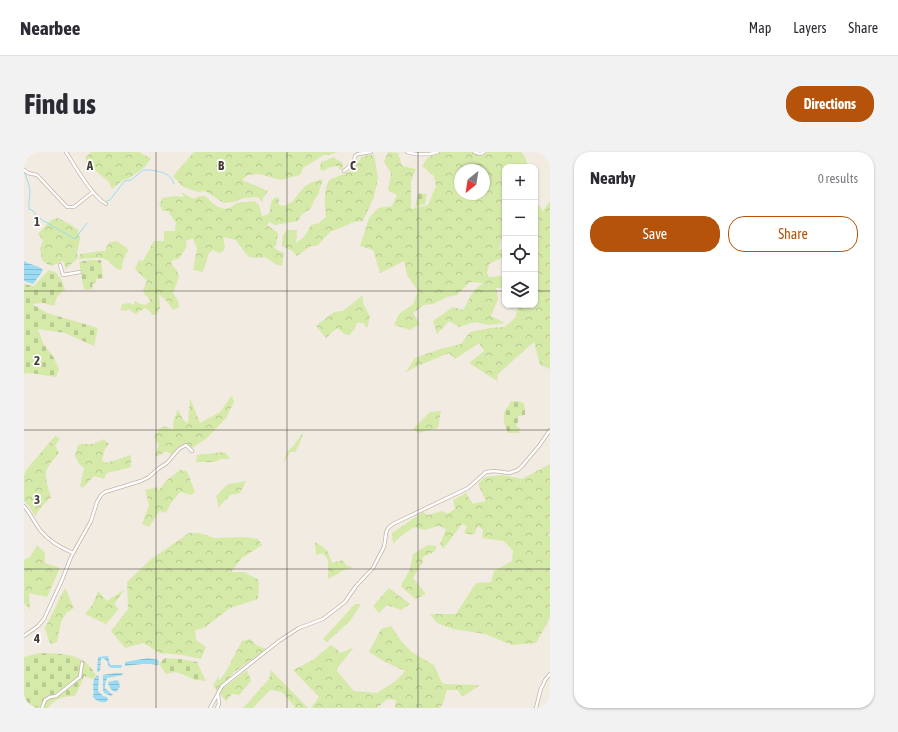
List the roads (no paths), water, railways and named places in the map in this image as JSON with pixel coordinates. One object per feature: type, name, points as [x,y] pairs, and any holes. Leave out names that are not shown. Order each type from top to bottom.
[{"type":"street","points":[[66,152],[94,192],[106,204]]},
{"type":"street","points":[[344,171],[354,162],[358,154],[371,152]]},
{"type":"street","points":[[407,152],[411,154],[434,154],[438,152]]},
{"type":"street","points":[[474,152],[479,154],[484,152]]},
{"type":"street","points":[[24,170],[28,173],[37,175],[67,207],[74,207],[94,192]]},
{"type":"street","points":[[60,265],[63,275],[80,272]]},
{"type":"street","points":[[210,708],[222,686],[279,641],[299,628],[323,619],[345,602],[356,586],[374,568],[384,547],[388,528],[393,524],[468,488],[486,472],[494,471],[509,473],[518,470],[539,446],[550,430]]},
{"type":"street","points":[[24,636],[38,626],[44,618],[73,553],[90,521],[97,502],[103,493],[149,477],[167,463],[183,446],[186,445],[192,451]]},
{"type":"street","points":[[24,506],[41,532],[53,542],[73,553]]},
{"type":"street","points":[[42,708],[45,700],[50,696],[56,696],[80,677],[82,663]]},
{"type":"street","points":[[536,708],[541,688],[550,674]]},
{"type":"street","points":[[217,708],[219,704],[218,694]]},
{"type":"water","points":[[24,261],[43,270],[33,284],[24,281]]},
{"type":"water","points":[[108,656],[110,665],[121,665],[121,668],[109,667],[107,661],[103,658],[101,659],[100,671],[97,672],[98,657]]},
{"type":"water","points":[[148,658],[158,660],[158,665],[142,664],[125,666],[125,662]]},
{"type":"water","points":[[123,673],[122,675],[107,678],[105,688],[113,695],[111,696],[104,693],[103,675]]},
{"type":"water","points":[[97,675],[99,676],[98,691],[103,696],[107,697],[108,700],[106,702],[96,700],[93,697],[93,683]]},
{"type":"water","points":[[117,680],[120,687],[116,692],[110,688],[108,682]]},
{"type":"waterway","points":[[107,201],[110,200],[125,181],[131,180],[143,170],[162,172],[169,176],[174,184]]},
{"type":"waterway","points":[[24,172],[30,190],[29,209],[32,210],[38,217],[75,239],[87,223]]}]
